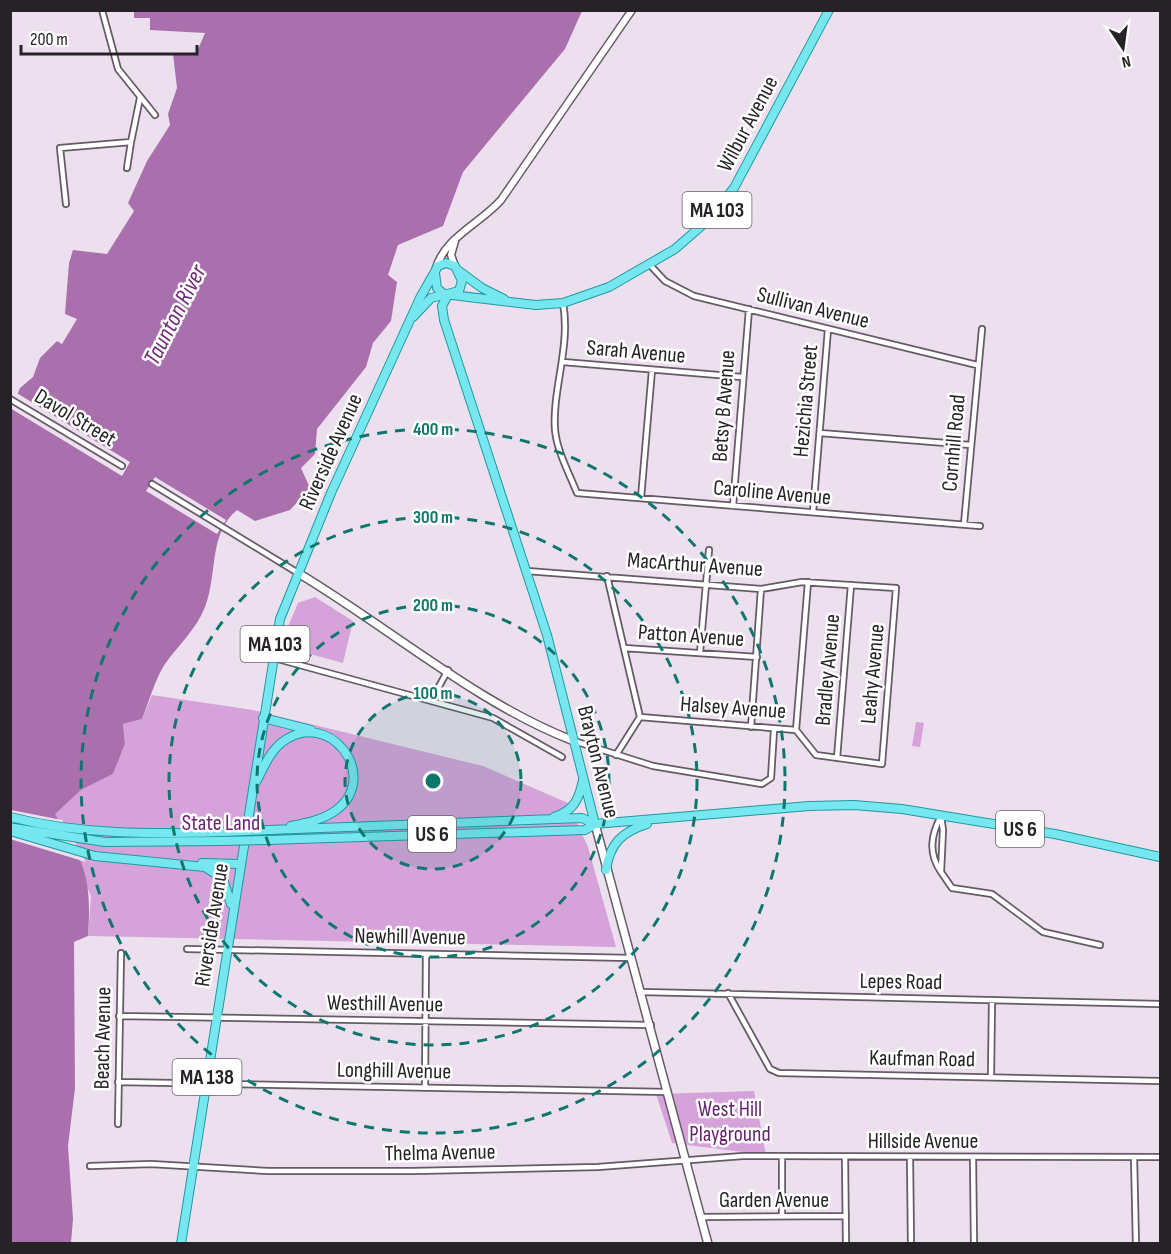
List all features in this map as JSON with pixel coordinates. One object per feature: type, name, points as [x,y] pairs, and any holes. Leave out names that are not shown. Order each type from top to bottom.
[{"type":"main road","name":"Wilbur Avenue","points":[[448,295],[517,303],[563,303],[609,287],[675,249],[697,231],[734,188],[829,10]]},
{"type":"main road","points":[[444,263],[457,268],[462,286],[448,295],[437,288],[436,270],[444,263]]},
{"type":"main road","name":"Wilbur Avenue","points":[[457,268],[488,292],[517,303]]},
{"type":"main road","name":"Riverside Avenue","points":[[181,1244],[280,619],[331,493],[436,270]]},
{"type":"main road","name":"Riverside Avenue","points":[[413,317],[427,301],[448,295]]},
{"type":"main road","name":"Brayton Avenue","points":[[448,295],[442,309],[445,324],[548,635],[606,870],[642,992],[708,1244]]},
{"type":"main road","points":[[298,573],[510,709],[574,741]]},
{"type":"main road","points":[[263,718],[322,734],[341,745],[350,760],[353,777],[347,798],[338,809],[322,818],[269,830]]},
{"type":"main road","name":"MA 138","points":[[252,789],[267,761],[282,743],[296,735],[322,734]]},
{"type":"main road","points":[[542,820],[572,808],[578,799],[584,779]]},
{"type":"main road","name":"US 6","points":[[10,829],[73,839],[130,844],[268,840],[582,830],[595,824],[832,804],[893,808],[1055,834],[1161,856]]},
{"type":"main road","name":"US 6","points":[[10,818],[70,829],[130,834],[582,818],[595,824]]},
{"type":"main road","points":[[606,870],[611,848],[619,838],[635,828],[659,820]]},
{"type":"main road","name":"MA 138","points":[[10,829],[76,852],[130,862],[205,867],[219,875],[226,885],[233,910]]},
{"type":"main road","points":[[179,864],[240,864]]},
{"type":"street","points":[[102,10],[118,69],[155,115]]},
{"type":"street","name":"Riverside Avenue","points":[[436,270],[443,252],[485,217],[501,200],[632,10]]},
{"type":"street","points":[[127,168],[140,98]]},
{"type":"street","points":[[66,204],[60,148],[131,142]]},
{"type":"street","points":[[456,239],[451,253],[457,268]]},
{"type":"street","name":"Sullivan Avenue","points":[[650,265],[665,281],[685,293],[977,365]]},
{"type":"street","points":[[563,303],[565,315],[563,362]]},
{"type":"street","name":"Betsy B Avenue","points":[[733,506],[748,309]]},
{"type":"street","name":"Hezichia Street","points":[[813,512],[828,329]]},
{"type":"street","name":"Cornhill Road","points":[[964,524],[982,329]]},
{"type":"street","name":"Sarah Avenue","points":[[563,362],[742,377]]},
{"type":"street","name":"Caroline Avenue","points":[[563,362],[555,430],[577,493],[980,526]]},
{"type":"street","points":[[641,498],[652,370]]},
{"type":"street","name":"Davol Street","points":[[10,399],[122,466]]},
{"type":"street","points":[[820,433],[971,445]]},
{"type":"street","points":[[152,484],[298,573]]},
{"type":"street","points":[[700,652],[709,550]]},
{"type":"street","name":"MacArthur Avenue","points":[[527,571],[761,589],[808,582],[896,588]]},
{"type":"street","points":[[607,576],[640,717],[616,755]]},
{"type":"street","points":[[796,730],[808,582]]},
{"type":"street","name":"Bradley Avenue","points":[[837,758],[851,585]]},
{"type":"street","name":"Leahy Avenue","points":[[882,764],[896,588]]},
{"type":"street","points":[[751,727],[761,589]]},
{"type":"street","name":"Patton Avenue","points":[[624,648],[757,657]]},
{"type":"street","points":[[273,658],[492,718],[562,757]]},
{"type":"street","points":[[431,701],[448,670]]},
{"type":"street","name":"Halsey Avenue","points":[[640,717],[774,730],[796,730],[816,755],[882,764]]},
{"type":"street","points":[[574,741],[668,769],[761,784],[768,782],[771,777],[774,730]]},
{"type":"street","points":[[941,816],[943,830],[941,872]]},
{"type":"street","points":[[941,816],[934,829],[932,848],[934,862],[952,888],[992,894],[1043,932],[1100,945]]},
{"type":"street","name":"Newhill Avenue","points":[[187,949],[632,958]]},
{"type":"street","name":"Beach Avenue","points":[[118,1124],[121,953]]},
{"type":"street","points":[[425,1088],[426,954]]},
{"type":"street","name":"Lepes Road","points":[[642,992],[1161,1004]]},
{"type":"street","name":"Kaufman Road","points":[[728,993],[774,1072],[1161,1081]]},
{"type":"street","points":[[991,1076],[992,1000]]},
{"type":"street","name":"Westhill Avenue","points":[[119,1016],[651,1025]]},
{"type":"street","name":"Longhill Avenue","points":[[118,1082],[668,1092]]},
{"type":"street","points":[[782,1157],[782,1216]]},
{"type":"street","name":"Hillside Avenue","points":[[686,1160],[782,1157],[1161,1157]]},
{"type":"street","points":[[1134,1157],[1136,1244]]},
{"type":"street","points":[[845,1158],[846,1244]]},
{"type":"street","points":[[910,1158],[911,1244]]},
{"type":"street","points":[[973,1158],[974,1244]]},
{"type":"street","name":"Thelma Avenue","points":[[90,1166],[151,1164],[278,1171],[598,1167],[686,1160]]},
{"type":"street","name":"Garden Avenue","points":[[701,1217],[846,1216]]},
{"type":"green space","points":[[315,597],[353,621],[343,663],[284,647],[287,629],[298,603]]},
{"type":"green space","name":"State Land","points":[[152,695],[253,710],[483,766],[568,803],[588,847],[616,947],[88,936],[91,896],[54,814],[81,790],[113,774],[125,744],[123,724],[142,719]]},
{"type":"green space","points":[[916,722],[924,723],[920,747],[912,746]]},
{"type":"green space","name":"West Hill Playground","points":[[754,1091],[766,1155],[672,1143],[656,1094]]},
{"type":"water","name":"Taunton River","points":[[134,11],[582,11],[565,49],[463,172],[443,226],[398,245],[388,275],[397,282],[391,321],[373,343],[366,367],[317,429],[315,454],[301,468],[310,488],[290,510],[255,521],[237,510],[228,520],[218,543],[205,607],[192,630],[161,670],[142,719],[123,724],[125,744],[113,774],[81,790],[55,814],[80,859],[89,899],[88,936],[74,942],[75,1088],[68,1146],[73,1219],[71,1243],[11,1243],[10,412],[20,388],[33,377],[40,358],[57,341],[62,344],[77,319],[65,314],[69,263],[73,250],[107,254],[134,211],[128,203],[147,161],[170,125],[168,114],[177,88],[173,54],[196,54],[205,33],[150,30],[150,18],[134,18]]},
{"type":"pier","points":[[15,392],[130,462],[122,476],[10,408]]},
{"type":"pier","points":[[155,477],[226,520],[217,534],[146,491]]},
{"type":"pier","points":[[11,810],[62,820],[86,862],[10,839]]}]
